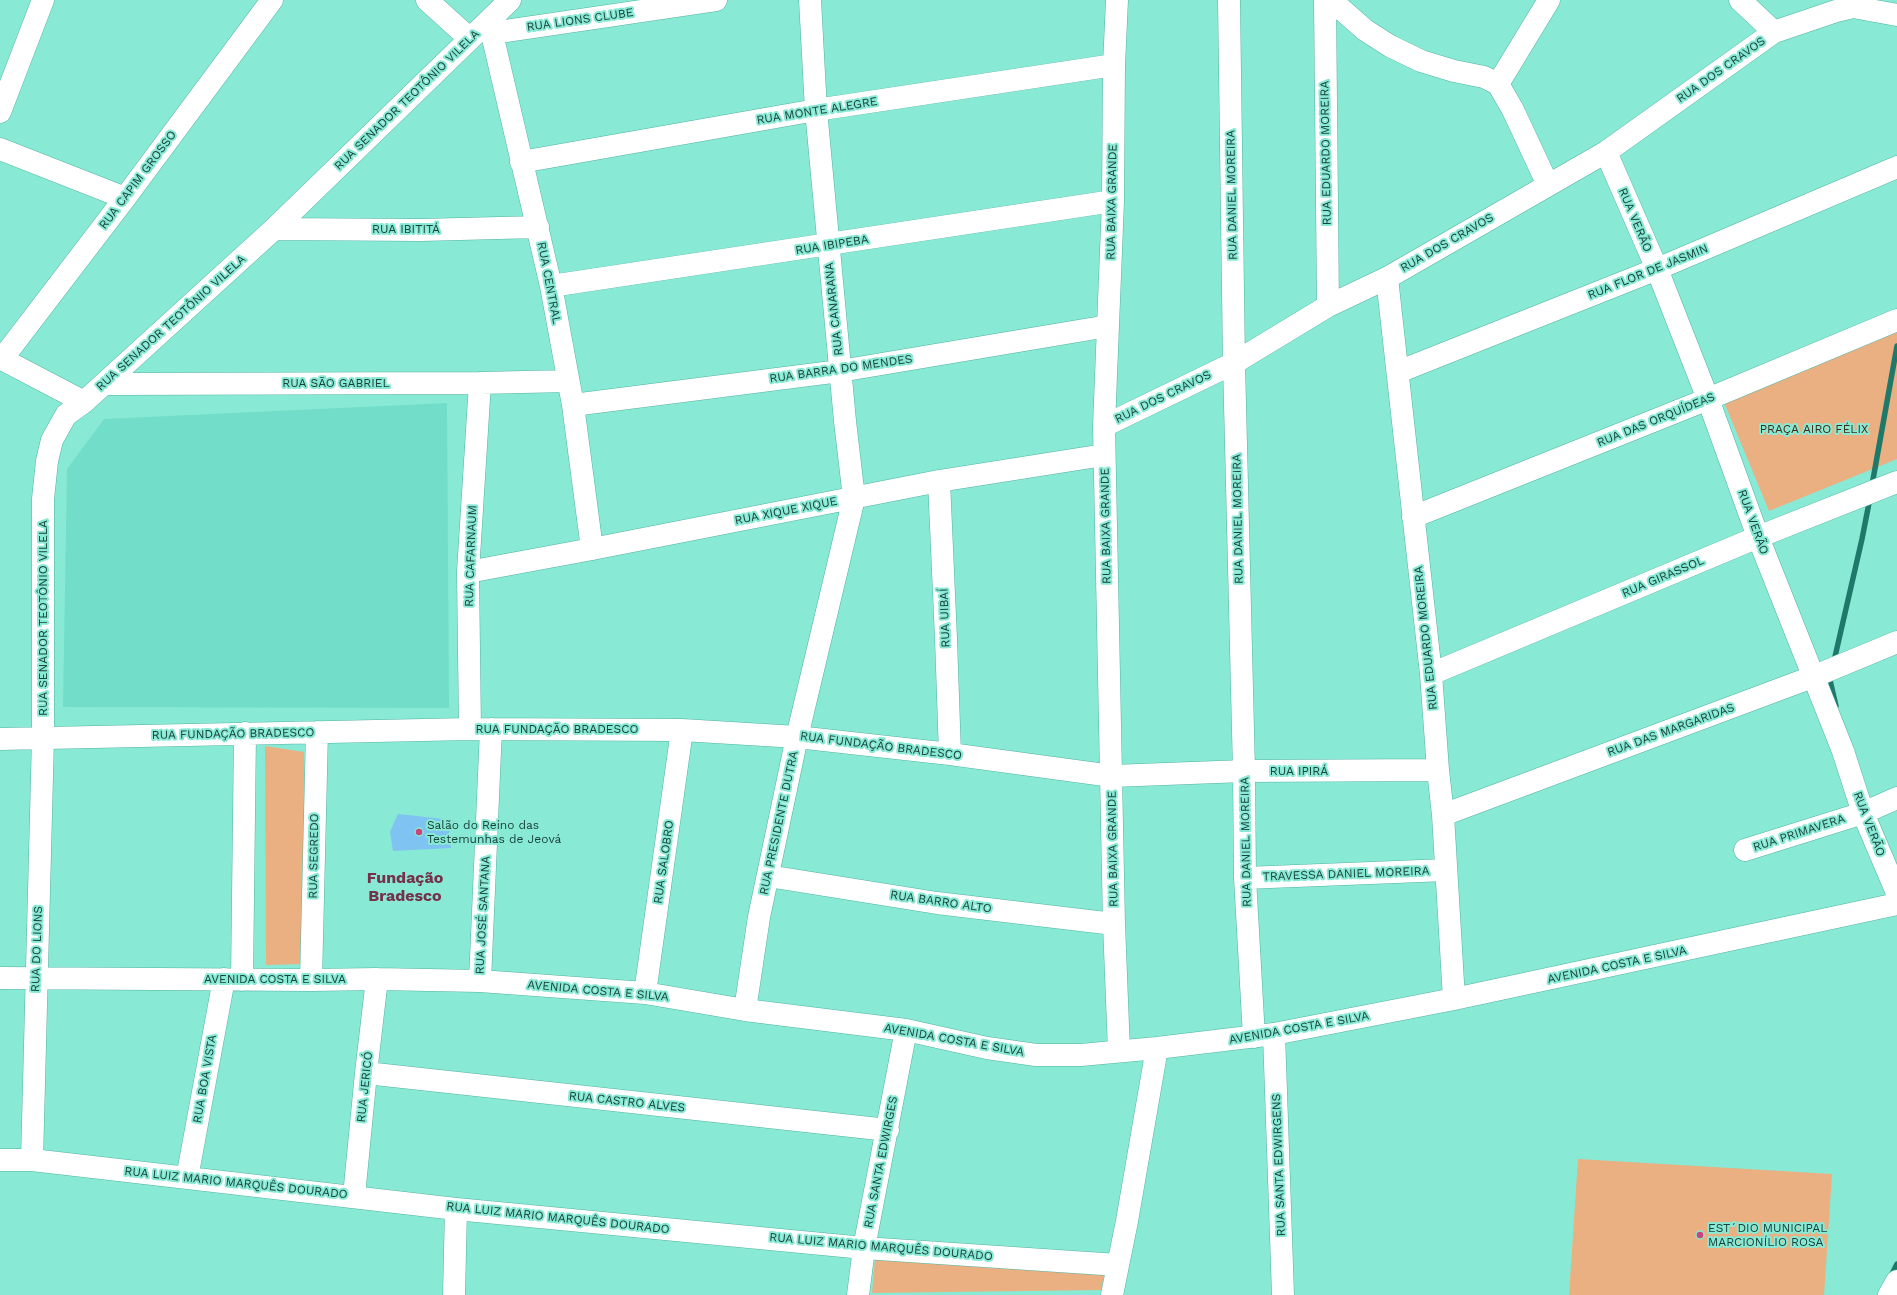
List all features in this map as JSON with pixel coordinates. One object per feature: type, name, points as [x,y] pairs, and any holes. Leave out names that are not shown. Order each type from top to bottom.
[{"type":"street","points":[[0,112],[43,0]]},
{"type":"street","name":"RUA CAPIM GROSSO","points":[[1,359],[125,198],[272,0]]},
{"type":"street","points":[[427,0],[470,39]]},
{"type":"street","name":"RUA SENADOR TEOTÔNIO VILELA","points":[[43,738],[43,499],[47,462],[52,440],[66,415],[84,402],[274,229],[470,39],[491,27],[510,0]]},
{"type":"street","name":"RUA LIONS CLUBE","points":[[491,27],[716,0]]},
{"type":"street","name":"RUA CANARANA","points":[[810,0],[816,110],[828,246],[854,498]]},
{"type":"street","name":"RUA BAIXA GRANDE","points":[[1118,0],[1114,65],[1113,201],[1104,455],[1114,924],[1119,1051]]},
{"type":"street","name":"RUA DANIEL MOREIRA","points":[[1229,0],[1234,362],[1244,771],[1245,878],[1264,1036]]},
{"type":"street","name":"RUA EDUARDO MOREIRA","points":[[1325,0],[1328,306]]},
{"type":"street","points":[[1331,0],[1365,30],[1390,46],[1421,60],[1484,77],[1498,84],[1513,110],[1548,185]]},
{"type":"street","points":[[1498,84],[1549,0]]},
{"type":"street","points":[[1740,0],[1774,32]]},
{"type":"street","name":"RUA DOS CRAVOS","points":[[1104,426],[1234,362],[1328,306],[1387,278],[1606,152],[1774,32],[1839,5],[1897,15]]},
{"type":"street","name":"RUA CENTRAL","points":[[491,27],[521,162],[538,227],[551,286],[567,381],[573,404],[592,550]]},
{"type":"street","name":"RUA MONTE ALEGRE","points":[[521,162],[816,110],[1114,65]]},
{"type":"street","points":[[0,150],[125,198]]},
{"type":"street","name":"RUA VERÃO","points":[[1606,152],[1657,269],[1708,399],[1758,537],[1843,751],[1863,814],[1897,893]]},
{"type":"street","name":"RUA FLOR DE JASMIN","points":[[1398,372],[1657,269],[1897,167]]},
{"type":"street","name":"RUA IBIPEBA","points":[[551,286],[828,246],[1113,201]]},
{"type":"street","name":"RUA IBITITÁ","points":[[274,229],[421,230],[538,227]]},
{"type":"street","name":"RUA EDUARDO MOREIRA","points":[[1387,278],[1431,674],[1443,815],[1454,999]]},
{"type":"street","name":"RUA DAS ORQUÍDEAS","points":[[1414,517],[1708,399],[1889,323]]},
{"type":"street","name":"RUA BARRA DO MENDES","points":[[573,404],[840,371],[1108,326]]},
{"type":"street","points":[[1,359],[84,402]]},
{"type":"street","name":"RUA SÃO GABRIEL","points":[[104,384],[480,383],[567,381]]},
{"type":"street","name":"RUA CAFARNAUM","points":[[470,729],[468,572],[480,383]]},
{"type":"street","name":"RUA XIQUE XIQUE","points":[[468,572],[592,550],[939,481],[1104,455]]},
{"type":"street","name":"RUA UIBAÍ","points":[[939,481],[950,754]]},
{"type":"street","name":"RUA GIRASSOL","points":[[1431,674],[1840,503],[1895,483]]},
{"type":"street","name":"RUA PRESIDENTE DUTRA","points":[[745,1010],[759,917],[797,737],[854,498]]},
{"type":"street","name":"RUA DAS MARGARIDAS","points":[[1443,815],[1814,676],[1897,642]]},
{"type":"street","name":"RUA FUNDAÇÃO BRADESCO","points":[[0,739],[470,729],[682,730],[797,737],[950,754],[1112,776]]},
{"type":"street","name":"RUA JOSÉ SANTANA","points":[[480,981],[491,729]]},
{"type":"street","name":"RUA SALOBRO","points":[[645,993],[682,730]]},
{"type":"street","name":"RUA SEGREDO","points":[[311,980],[317,732]]},
{"type":"street","name":"RUA BOA VISTA","points":[[187,1178],[233,979],[245,733]]},
{"type":"street","name":"RUA DO LIONS","points":[[32,1160],[43,738]]},
{"type":"street","name":"RUA IPIRÁ","points":[[1112,776],[1244,771],[1438,770]]},
{"type":"street","name":"RUA PRIMAVERA","points":[[1745,850],[1863,814],[1897,798]]},
{"type":"street","name":"TRAVESSA DANIEL MOREIRA","points":[[1245,878],[1446,870]]},
{"type":"street","name":"RUA BARRO ALTO","points":[[768,876],[937,903],[1114,924]]},
{"type":"street","name":"AVENIDA COSTA E SILVA","points":[[0,978],[377,979],[480,981],[645,993],[745,1010],[906,1030],[987,1048],[1036,1054],[1080,1055],[1264,1036],[1454,999],[1897,904]]},
{"type":"street","name":"RUA JERICÓ","points":[[354,1196],[377,979]]},
{"type":"street","name":"RUA SANTA EDWIRGES","points":[[858,1295],[864,1248],[888,1130],[906,1030]]},
{"type":"street","name":"RUA SANTA EDWIRGENS","points":[[1264,1036],[1283,1295]]},
{"type":"street","points":[[1112,1295],[1127,1222],[1157,1048]]},
{"type":"street","name":"RUA CASTRO ALVES","points":[[366,1073],[888,1130]]},
{"type":"street","name":"RUA LUIZ MARIO MARQUÊS DOURADO","points":[[0,1160],[32,1160],[354,1196],[456,1209],[864,1248],[1118,1265]]},
{"type":"street","points":[[454,1295],[456,1209]]},
{"type":"street","points":[[1889,1295],[1897,1281]]},
{"type":"shaded area","points":[[447,403],[449,708],[63,707],[67,469],[104,419]]},
{"type":"green space","name":"PRAÇA AIRO FÉLIX","points":[[1897,332],[1897,459],[1769,511],[1724,402]]},
{"type":"green space","points":[[265,746],[304,752],[305,964],[266,965]]},
{"type":"green space","name":"EST´DIO MUNICIPAL MARCIONÍLIO ROSA","points":[[1578,1159],[1832,1174],[1824,1295],[1569,1295]]},
{"type":"green space","points":[[875,1260],[1104,1275],[1101,1290],[872,1293]]},
{"type":"building","name":"Salão do Reino das Testemunhas de Jeová","points":[[398,814],[453,820],[449,833],[451,848],[393,851],[390,832]]},
{"type":"waterway","points":[[1872,485],[1897,346]]},
{"type":"waterway","points":[[1834,661],[1870,498]]},
{"type":"waterway","points":[[1831,676],[1830,680],[1836,706]]},
{"type":"waterway","points":[[1890,1278],[1897,1264]]},
{"type":"place","name":"Salão do Reino das Testemunhas de Jeová","points":[[419,832]]},
{"type":"place","name":"EST´DIO MUNICIPAL MARCIONÍLIO ROSA","points":[[1700,1235]]},
{"type":"district","name":"Fundação Bradesco","points":[[405,887]]}]
